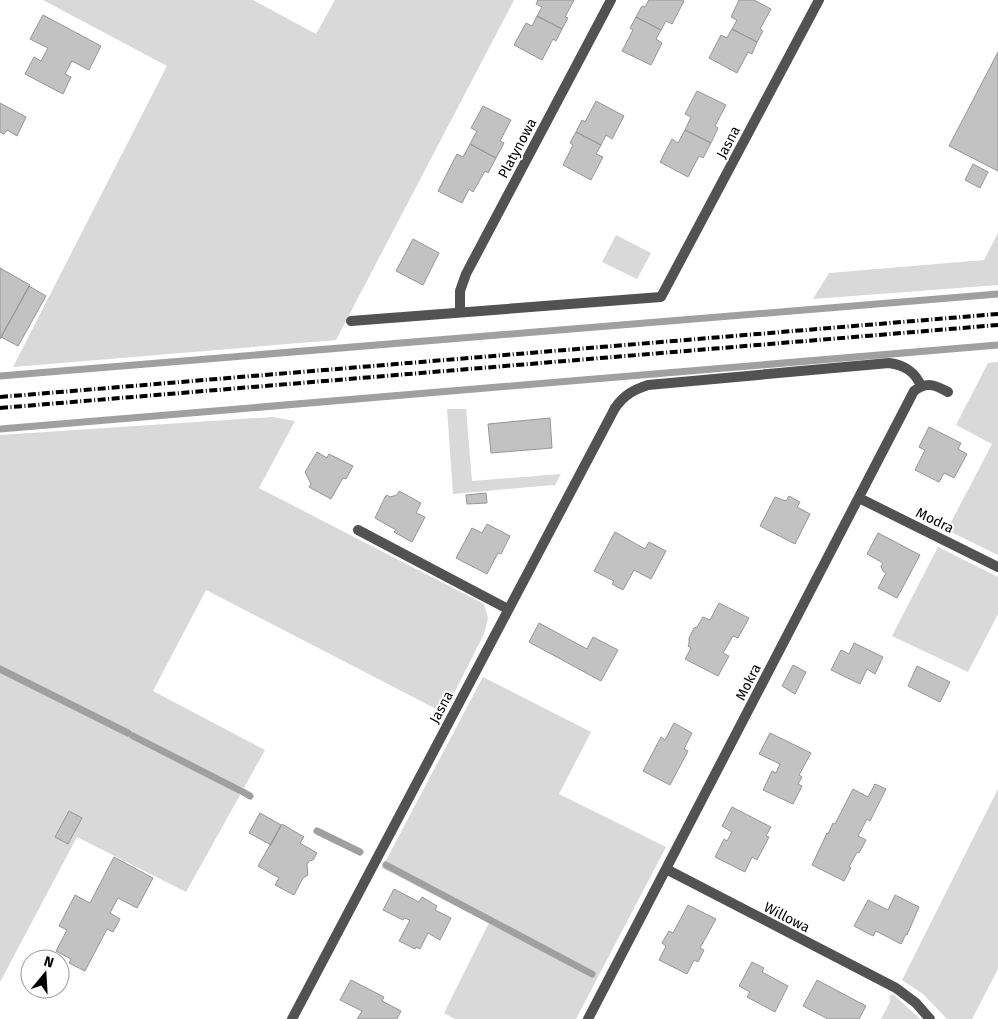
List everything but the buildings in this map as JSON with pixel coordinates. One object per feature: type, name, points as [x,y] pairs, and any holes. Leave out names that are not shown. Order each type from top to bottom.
[{"type":"street","name":"Platynowa","points":[[460,312],[460,291],[466,274],[611,0]]},
{"type":"street","name":"Jasna","points":[[460,312],[661,297],[820,0]]},
{"type":"street","points":[[351,321],[460,312]]},
{"type":"street","name":"Jasna","points":[[292,1019],[508,609],[622,398],[633,390],[648,385],[889,363],[902,366],[913,372],[921,386]]},
{"type":"street","points":[[921,386],[927,384],[934,385],[948,392]]},
{"type":"street","name":"Mokra","points":[[588,1019],[914,391],[921,386]]},
{"type":"street","name":"Modra","points":[[859,498],[998,566]]},
{"type":"street","points":[[358,530],[508,609]]},
{"type":"street","name":"Willowa","points":[[666,869],[896,988],[916,1003],[930,1019]]},
{"type":"shaded area","points":[[43,0],[253,0],[316,34],[335,0],[514,0],[336,340],[13,367],[167,66]]},
{"type":"shaded area","points":[[998,233],[998,285],[813,299],[829,273],[984,260]]},
{"type":"shaded area","points":[[616,235],[651,253],[637,279],[602,262]]},
{"type":"shaded area","points":[[998,362],[998,555],[947,530],[992,444],[956,425],[988,363]]},
{"type":"shaded area","points":[[447,409],[466,409],[472,481],[561,474],[554,487],[553,485],[453,494]]},
{"type":"shaded area","points":[[273,417],[295,421],[259,488],[484,604],[488,618],[484,634],[444,713],[206,590],[153,691],[265,750],[186,892],[77,837],[0,982],[0,435]]},
{"type":"shaded area","points":[[938,547],[998,577],[998,614],[968,672],[892,636]]},
{"type":"shaded area","points":[[483,677],[591,732],[559,794],[666,847],[576,1019],[455,1019],[444,1013],[489,923],[382,868]]},
{"type":"shaded area","points":[[998,789],[998,969],[972,1019],[947,1019],[923,994],[902,980]]},
{"type":"shaded area","points":[[893,994],[920,1019],[881,1019],[890,1002],[890,996]]},
{"type":"waterway","points":[[0,376],[998,294]]},
{"type":"waterway","points":[[0,429],[998,345]]},
{"type":"waterway","points":[[0,669],[128,733]]},
{"type":"waterway","points":[[133,736],[239,790]]},
{"type":"waterway","points":[[243,792],[250,796]]},
{"type":"waterway","points":[[317,831],[360,852]]},
{"type":"waterway","points":[[386,865],[592,974]]},
{"type":"railway","points":[[0,397],[998,314]]},
{"type":"railway","points":[[0,408],[998,325]]}]
